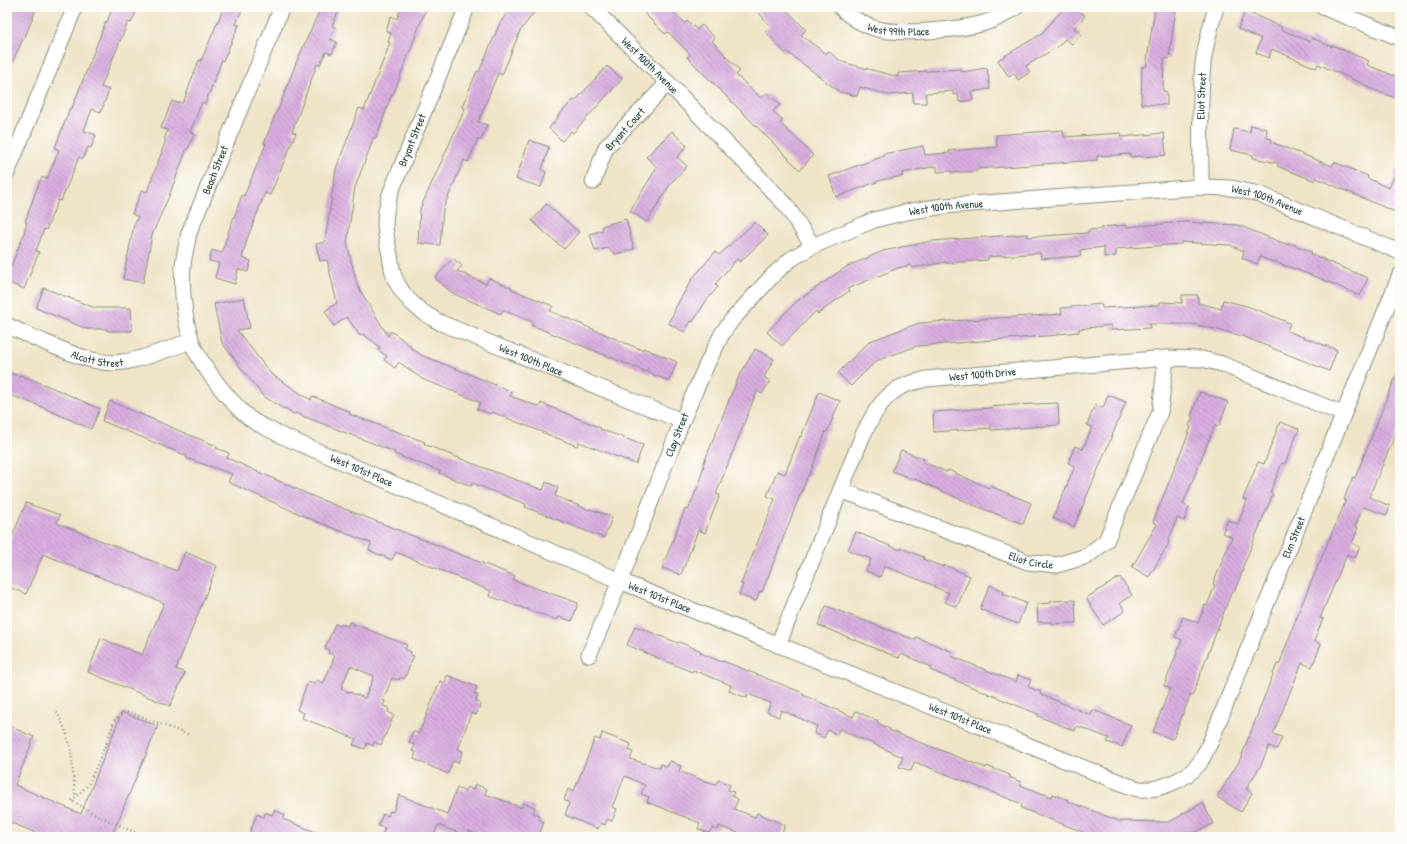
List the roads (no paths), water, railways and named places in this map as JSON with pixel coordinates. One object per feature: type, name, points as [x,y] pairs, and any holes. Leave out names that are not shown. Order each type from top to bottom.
[{"type":"street","points":[[7,173],[75,7]]},
{"type":"street","name":"Beach Street","points":[[191,340],[183,298],[183,267],[189,233],[282,7]]},
{"type":"street","name":"Bryant Street","points":[[394,278],[385,236],[385,211],[390,194],[467,7]]},
{"type":"street","name":"West 100th Avenue","points":[[592,7],[785,204],[813,246],[874,220],[906,212],[944,206],[1201,186],[1231,188],[1259,194],[1400,252]]},
{"type":"street","name":"West 99th Place","points":[[840,7],[855,19],[876,28],[888,31],[910,32],[939,30],[984,23],[1005,15],[1016,7]]},
{"type":"street","name":"Eliot Street","points":[[1201,186],[1200,102],[1203,62],[1216,7]]},
{"type":"street","points":[[1323,7],[1400,38]]},
{"type":"street","name":"Bryant Court","points":[[593,182],[606,147],[668,83]]},
{"type":"street","name":"Clay Street","points":[[589,655],[620,581],[682,421],[706,366],[724,332],[732,320],[774,274],[791,259],[813,246]]},
{"type":"street","name":"Elm Street","points":[[1168,784],[1181,780],[1192,772],[1199,764],[1210,743],[1400,275]]},
{"type":"street","name":"West 100th Place","points":[[394,278],[404,295],[417,309],[441,323],[682,421]]},
{"type":"street","name":"Alcott Street","points":[[7,325],[76,355],[96,361],[124,362],[151,355],[191,340]]},
{"type":"street","name":"West 101st Place","points":[[191,340],[215,381],[248,417],[280,435],[620,581],[1124,784],[1139,789],[1152,788],[1168,784]]},
{"type":"street","name":"West 100th Drive","points":[[778,645],[870,420],[882,402],[894,391],[908,384],[926,380],[1166,358],[1202,359],[1222,364],[1343,414]]},
{"type":"street","name":"Eliot Circle","points":[[841,490],[1028,562],[1057,565],[1087,556],[1106,541],[1160,412],[1166,358]]}]
